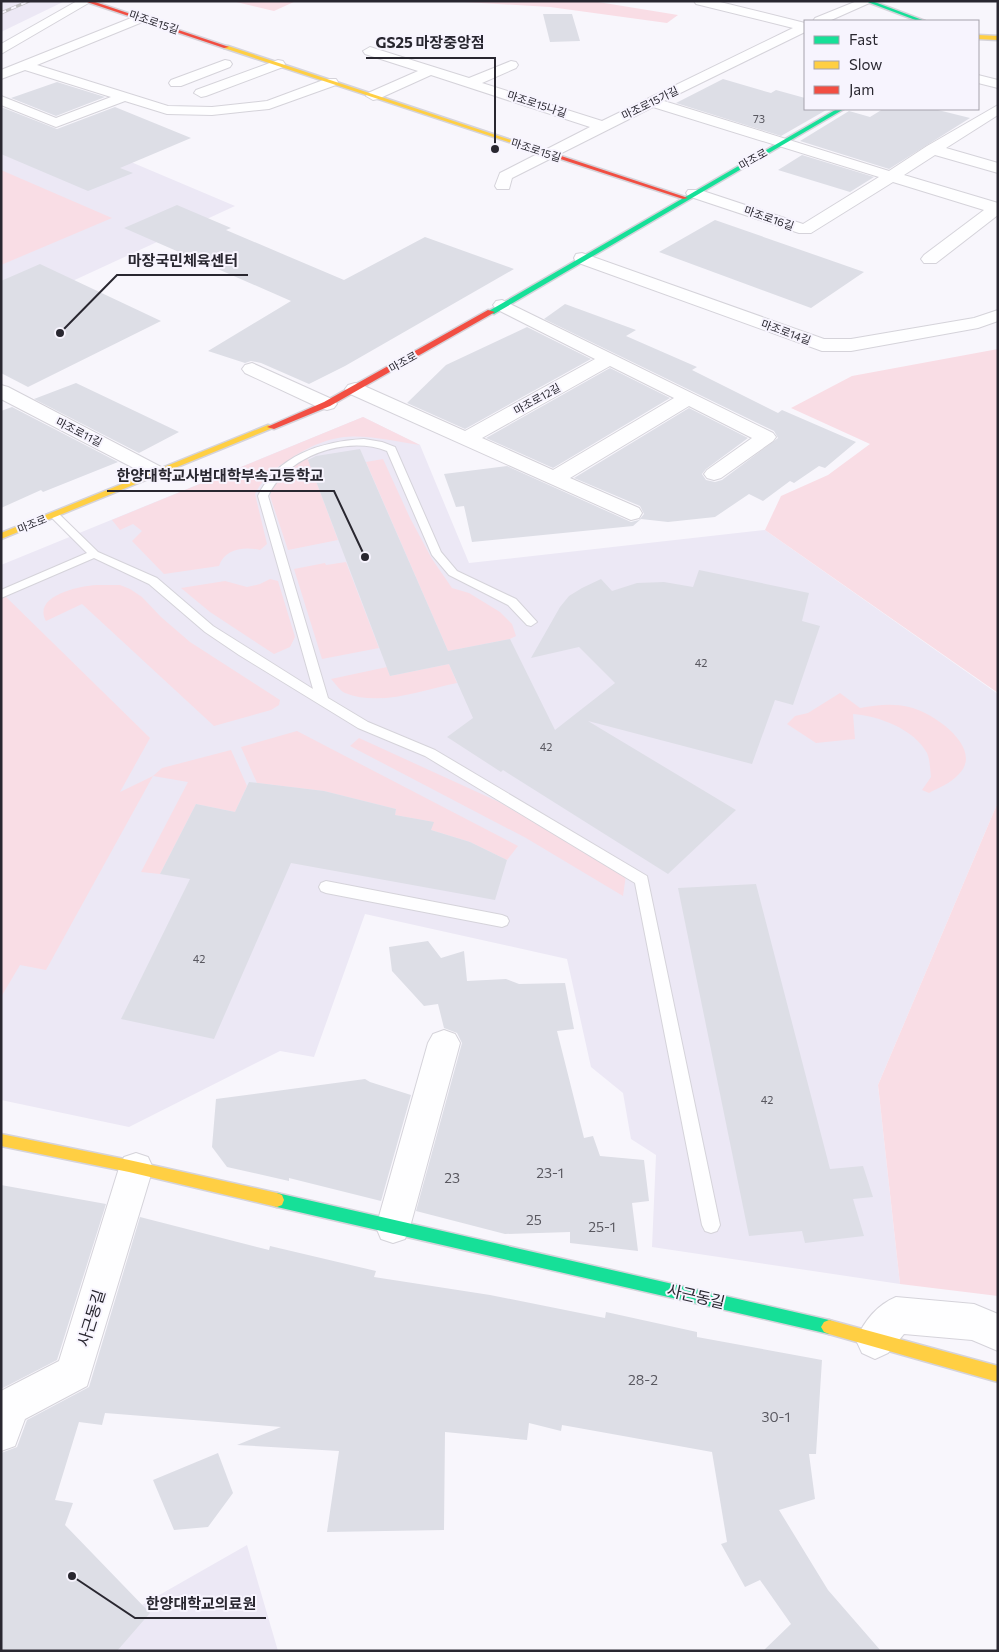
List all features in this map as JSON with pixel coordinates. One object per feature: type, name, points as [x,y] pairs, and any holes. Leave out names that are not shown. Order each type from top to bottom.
[{"type":"street","name":"마조로15길","points":[[86,1],[547,154],[690,195]]},
{"type":"street","points":[[1,50],[86,1]]},
{"type":"street","points":[[700,1],[804,27]]},
{"type":"street","points":[[821,20],[867,1],[919,20]]},
{"type":"street","points":[[1,75],[141,18]]},
{"type":"street","name":"마조로15가길","points":[[503,186],[505,176],[804,27]]},
{"type":"street","points":[[979,37],[998,38]]},
{"type":"street","name":"마조로15나길","points":[[370,51],[603,126]]},
{"type":"street","points":[[176,83],[249,54]]},
{"type":"street","points":[[201,93],[278,64]]},
{"type":"street","points":[[470,83],[511,65]]},
{"type":"street","points":[[26,66],[167,110],[212,110],[269,105],[331,82]]},
{"type":"street","points":[[373,96],[431,70]]},
{"type":"street","points":[[40,85],[63,78]]},
{"type":"street","points":[[979,79],[998,84]]},
{"type":"street","points":[[1,99],[17,93]]},
{"type":"street","points":[[1,99],[56,122],[124,97]]},
{"type":"street","name":"마조로","points":[[651,102],[781,143]]},
{"type":"street","name":"마조로16길","points":[[690,195],[804,230],[998,109]]},
{"type":"street","name":"마조로","points":[[1,536],[327,404],[839,110]]},
{"type":"street","points":[[781,143],[998,209]]},
{"type":"street","points":[[932,149],[998,168]]},
{"type":"street","points":[[930,259],[998,209]]},
{"type":"street","name":"마조로14길","points":[[582,258],[822,345],[851,345],[978,322],[998,315]]},
{"type":"street","points":[[502,305],[766,437],[714,474]]},
{"type":"street","name":"마조로12길","points":[[466,439],[609,359]]},
{"type":"street","points":[[252,369],[327,404]]},
{"type":"street","points":[[355,389],[631,513]]},
{"type":"street","name":"마조로11길","points":[[1,391],[10,404],[158,473]]},
{"type":"street","points":[[554,478],[688,398]]},
{"type":"street","points":[[393,1227],[444,1043]]},
{"type":"street","name":"사근동길","points":[[1,1140],[136,1168],[822,1325],[998,1374]]},
{"type":"street","name":"사근동길","points":[[1,1432],[11,1406],[74,1373],[136,1168]]},
{"type":"street","points":[[874,1340],[896,1315],[974,1322],[998,1333]]},
{"type":"lane","points":[[322,698],[263,496],[269,483],[279,472],[300,458],[326,447],[365,442],[381,443],[391,449],[436,553],[453,573],[512,602],[530,622]]},
{"type":"lane","points":[[54,515],[94,554],[153,581],[209,629],[363,725],[430,753],[642,880],[711,1225]]},
{"type":"lane","points":[[1,594],[94,554]]},
{"type":"lane","points":[[326,886],[502,921]]},
{"type":"shaded area","points":[[1,1],[65,1],[1,32]]},
{"type":"shaded area","points":[[232,1],[296,1],[274,11]]},
{"type":"shaded area","points":[[448,1],[592,1],[678,15],[667,23],[550,7]]},
{"type":"shaded area","points":[[34,121],[235,206],[1,314],[1,134]]},
{"type":"shaded area","points":[[1,170],[112,218],[1,265]]},
{"type":"shaded area","points":[[998,349],[998,693],[765,530],[781,496],[828,475],[870,444],[791,408],[852,376]]},
{"type":"shaded area","points":[[363,417],[420,445],[469,563],[765,530],[998,694],[998,802],[878,1085],[900,1284],[652,1247],[656,1155],[631,1139],[623,1093],[591,1067],[567,959],[365,914],[314,1057],[280,1051],[129,1127],[1,1100],[1,565]]},
{"type":"shaded area","points":[[363,417],[420,445],[368,437],[339,438],[308,449],[285,462],[266,478],[255,494],[267,544],[260,550],[248,548],[235,550],[225,556],[219,566],[164,574],[132,541],[142,531],[133,524],[120,530],[112,520]]},
{"type":"shaded area","points":[[307,457],[338,540],[288,550],[270,496],[279,478]]},
{"type":"shaded area","points":[[383,459],[410,518],[432,559],[452,588],[469,593],[500,612],[512,624],[516,636],[510,639],[448,651],[366,462]]},
{"type":"shaded area","points":[[346,562],[379,648],[322,659],[294,569],[325,563],[326,565]]},
{"type":"shaded area","points":[[270,579],[278,581],[295,637],[290,647],[274,654],[210,612],[181,588],[225,581],[247,587]]},
{"type":"shaded area","points":[[96,585],[120,585],[130,589],[142,597],[161,617],[190,642],[280,700],[279,705],[271,710],[214,726],[82,604],[46,621],[43,612],[51,599],[69,590]]},
{"type":"shaded area","points":[[1,592],[150,738],[120,792],[153,776],[46,970],[20,965],[1,997]]},
{"type":"shaded area","points":[[449,664],[457,683],[387,698],[358,697],[345,693],[331,679],[387,667],[390,676]]},
{"type":"shaded area","points":[[840,693],[860,708],[878,705],[897,705],[919,710],[931,716],[953,733],[961,743],[966,754],[965,765],[952,780],[929,793],[922,790],[931,777],[927,753],[914,737],[895,725],[863,715],[853,714],[855,739],[816,743],[787,724],[795,716],[808,713]]},
{"type":"shaded area","points":[[297,731],[518,846],[507,860],[470,842],[431,830],[433,822],[395,815],[396,809],[324,791],[257,783],[241,747]]},
{"type":"shaded area","points":[[359,738],[499,802],[626,875],[623,896],[526,838],[350,746]]},
{"type":"shaded area","points":[[231,750],[247,786],[235,812],[196,804],[160,874],[141,872],[188,782],[153,776],[162,768]]},
{"type":"shaded area","points":[[998,802],[998,1296],[900,1284],[878,1085]]},
{"type":"shaded area","points":[[247,1545],[278,1651],[1,1651],[140,1606]]},
{"type":"building","points":[[543,14],[572,14],[580,41],[550,42]]},
{"type":"building","points":[[723,79],[771,93],[776,90],[804,98],[804,110],[826,110],[781,136],[676,103]]},
{"type":"building","points":[[57,82],[105,97],[56,116],[11,98]]},
{"type":"building","points":[[1,107],[57,129],[115,107],[191,138],[120,168],[133,173],[88,191],[1,154]]},
{"type":"building","points":[[881,110],[938,110],[970,118],[889,169],[800,141],[849,111],[870,117]]},
{"type":"building","points":[[802,155],[874,177],[850,192],[778,170]]},
{"type":"building","points":[[177,205],[231,228],[226,230],[344,280],[425,237],[514,269],[345,366],[309,384],[261,363],[251,361],[245,363],[208,351],[291,301],[124,228]]},
{"type":"building","points":[[715,220],[864,272],[811,308],[659,252]]},
{"type":"building","points":[[40,264],[161,321],[28,387],[1,373],[1,281]]},
{"type":"building","points":[[565,304],[636,330],[626,336],[697,367],[692,370],[778,413],[782,410],[856,442],[825,468],[819,466],[794,483],[790,481],[763,501],[749,494],[715,517],[668,522],[641,519],[633,526],[472,542],[464,506],[456,507],[444,474],[507,466],[631,522],[639,520],[644,514],[640,506],[574,478],[689,408],[748,438],[706,469],[702,474],[706,480],[715,482],[722,480],[778,438],[774,431],[544,319]]},
{"type":"building","points":[[527,327],[591,359],[465,429],[407,403],[446,365]]},
{"type":"building","points":[[610,368],[670,398],[553,468],[486,438]]},
{"type":"building","points":[[76,383],[179,432],[139,453],[34,399]]},
{"type":"building","points":[[12,407],[118,462],[43,492],[41,490],[1,508],[1,411]]},
{"type":"building","points":[[360,449],[448,651],[510,639],[555,730],[615,683],[579,647],[531,658],[560,607],[569,596],[582,588],[601,579],[612,591],[637,583],[664,582],[693,587],[699,570],[809,593],[802,621],[820,626],[793,705],[775,700],[752,764],[588,721],[736,810],[668,874],[447,737],[473,718],[449,664],[390,676],[308,460],[316,456]]},
{"type":"building","points":[[249,782],[324,791],[396,809],[395,815],[434,822],[431,830],[470,842],[507,860],[495,900],[291,863],[214,1039],[121,1019],[190,879],[160,874],[196,804],[235,812]]},
{"type":"building","points":[[756,884],[830,1169],[863,1166],[873,1197],[853,1199],[864,1236],[805,1243],[802,1231],[749,1236],[678,888]]},
{"type":"building","points":[[428,941],[441,958],[464,951],[467,981],[506,979],[519,984],[565,983],[574,1029],[557,1031],[584,1138],[593,1136],[600,1156],[644,1160],[649,1201],[632,1203],[638,1251],[570,1243],[570,1232],[505,1234],[416,1211],[462,1043],[457,1033],[444,1028],[438,1004],[424,1006],[392,971],[389,947]]},
{"type":"building","points":[[365,1079],[411,1095],[381,1201],[289,1178],[289,1181],[227,1167],[212,1147],[216,1099]]},
{"type":"building","points":[[1,1185],[106,1204],[57,1360],[1,1389]]},
{"type":"building","points":[[140,1217],[269,1250],[270,1246],[376,1271],[374,1277],[490,1295],[605,1318],[606,1312],[697,1332],[697,1337],[822,1360],[816,1454],[809,1454],[815,1499],[779,1510],[828,1590],[881,1651],[763,1651],[791,1624],[760,1580],[745,1587],[721,1544],[727,1542],[712,1452],[562,1425],[561,1431],[529,1423],[527,1440],[445,1432],[444,1530],[327,1532],[339,1451],[237,1445],[281,1427],[105,1413],[102,1425],[79,1422],[55,1500],[73,1503],[65,1525],[150,1613],[117,1651],[1,1651],[1,1453],[17,1447],[27,1420],[89,1387]]},
{"type":"building","points":[[218,1453],[233,1493],[208,1527],[174,1530],[153,1480]]},
{"type":"railway","points":[[1,13],[29,1]]},
{"type":"traffic: fast","points":[[867,1],[919,20]]},
{"type":"traffic: fast","points":[[491,312],[839,110]]},
{"type":"traffic: fast","points":[[277,1200],[829,1327]]},
{"type":"traffic: slow","points":[[979,37],[998,38]]},
{"type":"traffic: slow","points":[[226,47],[538,150]]},
{"type":"traffic: slow","points":[[1,536],[271,427]]},
{"type":"traffic: slow","points":[[1,1140],[129,1166],[277,1200]]},
{"type":"traffic: slow","points":[[829,1327],[998,1374]]},
{"type":"traffic: jam","points":[[86,1],[226,47]]},
{"type":"traffic: jam","points":[[538,150],[685,198]]},
{"type":"traffic: jam","points":[[271,427],[327,404],[491,312]]},
{"type":"place","name":"GS25 마장중앙점","points":[[495,149]]},
{"type":"place","name":"마장국민체육센터","points":[[60,333]]},
{"type":"place","name":"한양대학교사범대학부속고등학교","points":[[365,557]]},
{"type":"place","name":"한양대학교의료원","points":[[72,1576]]}]
